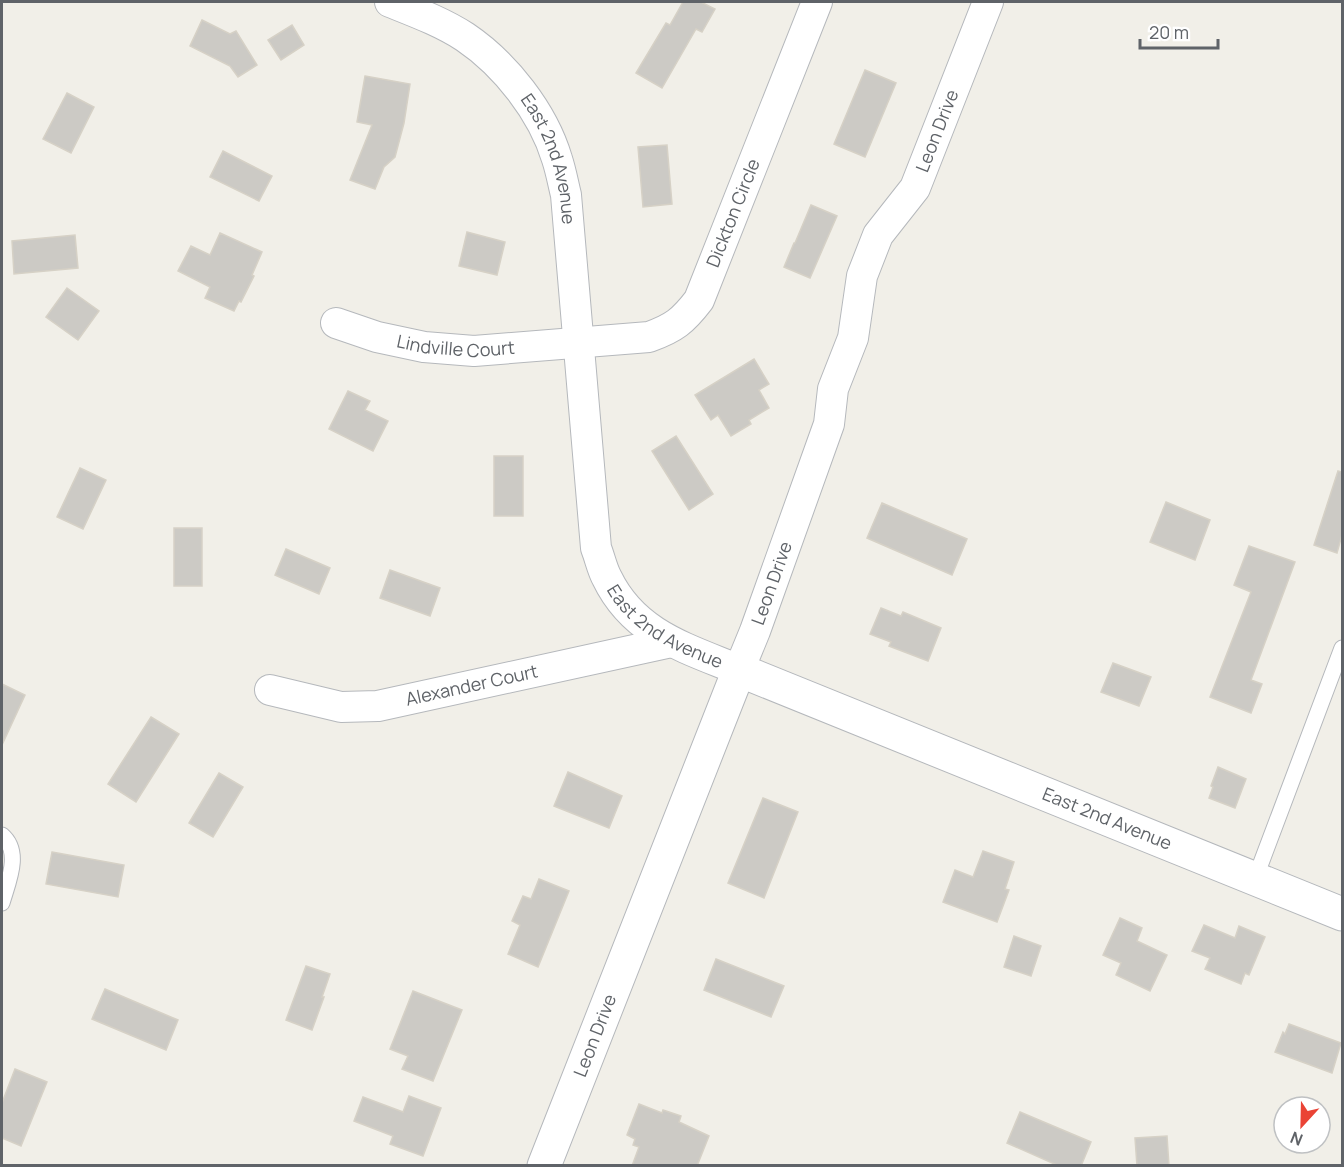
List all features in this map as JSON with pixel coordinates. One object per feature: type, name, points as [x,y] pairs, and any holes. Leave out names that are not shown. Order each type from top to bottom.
[{"type":"street","name":"East 2nd Avenue","points":[[390,2],[430,18],[465,37],[496,62],[521,91],[541,122],[557,157],[566,195],[596,548],[607,578],[623,604],[647,628],[671,642],[739,670],[1342,914]]},
{"type":"street","name":"Dickton Circle","points":[[579,344],[649,338],[669,330],[685,318],[699,300],[817,2]]},
{"type":"street","name":"Leon Drive","points":[[544,1166],[754,631],[829,424],[833,389],[853,338],[862,276],[878,235],[915,188],[988,2]]},
{"type":"street","name":"Lindville Court","points":[[336,323],[377,337],[424,347],[474,351],[579,344]]},
{"type":"street","name":"Alexander Court","points":[[270,690],[341,707],[378,706],[671,642]]},
{"type":"lane","points":[[1255,879],[1342,648]]},
{"type":"lane","points":[[2,835],[12,849],[13,860],[2,903]]},
{"type":"building","points":[[683,2],[701,2],[715,9],[702,32],[696,29],[662,88],[636,73],[666,23],[670,25]]},
{"type":"building","points":[[202,20],[230,34],[236,31],[257,65],[238,77],[230,66],[190,46]]},
{"type":"building","points":[[292,25],[304,45],[281,60],[268,40]]},
{"type":"building","points":[[865,70],[896,83],[865,157],[834,144]]},
{"type":"building","points":[[365,76],[410,84],[404,123],[395,157],[384,167],[375,189],[350,180],[372,125],[357,122]]},
{"type":"building","points":[[67,93],[94,107],[71,153],[43,139]]},
{"type":"building","points":[[667,145],[672,204],[643,207],[638,147]]},
{"type":"building","points":[[223,151],[272,176],[259,201],[210,177]]},
{"type":"building","points":[[811,205],[837,216],[810,278],[784,267]]},
{"type":"building","points":[[467,232],[505,242],[497,275],[459,266]]},
{"type":"building","points":[[220,233],[262,252],[252,275],[254,276],[234,311],[205,298],[210,287],[178,271],[191,246],[210,255]]},
{"type":"building","points":[[75,235],[78,268],[14,274],[12,241]]},
{"type":"building","points":[[67,288],[99,311],[78,340],[46,317]]},
{"type":"building","points":[[754,359],[769,384],[759,390],[769,408],[749,420],[751,424],[731,436],[718,415],[711,420],[695,395]]},
{"type":"building","points":[[348,391],[370,401],[365,410],[388,421],[373,451],[329,429]]},
{"type":"building","points":[[676,436],[713,494],[689,510],[652,451]]},
{"type":"building","points":[[494,456],[523,456],[523,516],[494,516]]},
{"type":"building","points":[[80,468],[106,480],[83,529],[57,517]]},
{"type":"building","points":[[1338,471],[1342,472],[1342,535],[1337,553],[1314,545]]},
{"type":"building","points":[[1166,502],[1210,520],[1195,560],[1150,542]]},
{"type":"building","points":[[882,503],[967,539],[952,575],[867,538]]},
{"type":"building","points":[[174,528],[202,528],[202,586],[174,586]]},
{"type":"building","points":[[1249,546],[1295,562],[1251,680],[1262,684],[1251,713],[1210,697],[1251,592],[1234,585]]},
{"type":"building","points":[[286,549],[330,568],[319,594],[275,575]]},
{"type":"building","points":[[390,570],[440,588],[430,616],[380,598]]},
{"type":"building","points":[[881,608],[901,616],[903,612],[941,628],[928,661],[889,646],[891,642],[870,634]]},
{"type":"building","points":[[1113,663],[1151,677],[1139,706],[1101,692]]},
{"type":"building","points":[[2,684],[25,695],[2,745]]},
{"type":"building","points":[[151,717],[179,734],[136,802],[108,784]]},
{"type":"building","points":[[1218,767],[1246,779],[1235,808],[1209,798]]},
{"type":"building","points":[[568,772],[622,796],[609,828],[554,806]]},
{"type":"building","points":[[219,773],[243,787],[213,837],[189,823]]},
{"type":"building","points":[[763,798],[798,812],[764,898],[728,883]]},
{"type":"building","points":[[983,851],[1014,862],[1005,889],[1009,890],[997,922],[943,902],[955,870],[973,877]]},
{"type":"building","points":[[52,852],[124,865],[118,897],[46,884]]},
{"type":"building","points":[[539,879],[569,891],[538,967],[508,954],[520,925],[512,921],[523,896],[531,899]]},
{"type":"building","points":[[1120,918],[1142,928],[1137,941],[1167,955],[1150,991],[1116,975],[1121,963],[1103,955]]},
{"type":"building","points":[[1204,925],[1235,938],[1239,926],[1265,937],[1249,975],[1245,973],[1241,984],[1205,969],[1210,958],[1192,951]]},
{"type":"building","points":[[1014,936],[1041,946],[1031,976],[1004,967]]},
{"type":"building","points":[[716,959],[784,986],[771,1017],[704,990]]},
{"type":"building","points":[[306,966],[330,974],[312,1030],[286,1020]]},
{"type":"building","points":[[105,989],[178,1020],[166,1050],[92,1019]]},
{"type":"building","points":[[413,991],[462,1010],[433,1081],[402,1069],[408,1056],[390,1049]]},
{"type":"building","points":[[1289,1024],[1341,1043],[1332,1073],[1275,1052]]},
{"type":"building","points":[[15,1069],[47,1082],[21,1146],[2,1138],[2,1103]]},
{"type":"building","points":[[409,1096],[441,1108],[423,1156],[390,1144],[393,1136],[354,1121],[363,1097],[403,1112]]},
{"type":"building","points":[[639,1104],[662,1113],[663,1110],[681,1116],[679,1122],[709,1136],[697,1166],[632,1166],[639,1147],[633,1145],[635,1139],[627,1135]]},
{"type":"building","points":[[1020,1112],[1091,1142],[1081,1166],[1059,1166],[1007,1143]]},
{"type":"building","points":[[1167,1136],[1169,1166],[1137,1166],[1135,1138]]}]
